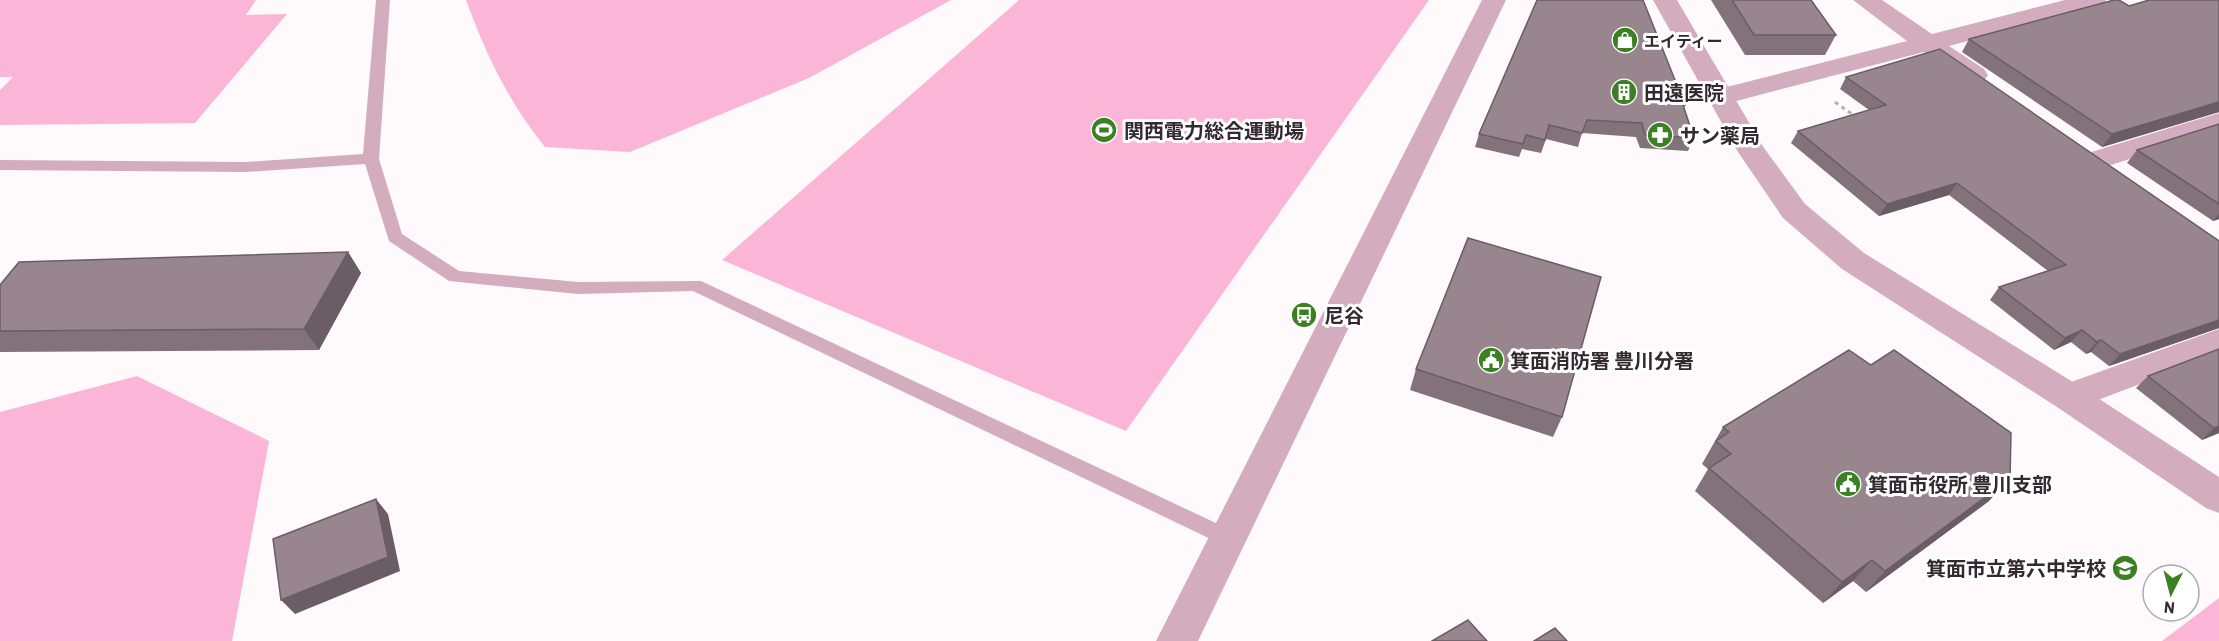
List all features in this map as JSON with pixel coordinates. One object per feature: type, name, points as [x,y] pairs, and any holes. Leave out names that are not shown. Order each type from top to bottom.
[{"type":"street","points":[[1177,641],[1494,0]]},
{"type":"street","points":[[1665,0],[1752,152],[1794,211],[1853,261],[2069,397],[2219,497]]},
{"type":"street","points":[[1865,0],[1995,89]]},
{"type":"street","points":[[1721,97],[2094,0]]},
{"type":"street","points":[[2126,179],[2089,153],[2219,122]]},
{"type":"street","points":[[2069,397],[2219,341]]},
{"type":"lane","points":[[383,0],[371,159],[395,237],[455,277],[578,288],[695,285],[1227,538]]},
{"type":"lane","points":[[0,165],[245,167],[371,159]]},
{"type":"path","points":[[1832,100],[1861,121]]},
{"type":"shaded area","points":[[0,0],[256,0],[246,15],[287,14],[195,123],[0,125],[0,90],[13,77],[0,77]]},
{"type":"shaded area","points":[[466,0],[951,0],[809,78],[630,152],[545,147],[499,77]]},
{"type":"shaded area","name":"関西電力総合運動場","points":[[1019,0],[1429,0],[1126,431],[722,260]]},
{"type":"shaded area","points":[[137,376],[269,441],[232,641],[0,641],[0,412]]},
{"type":"shaded area","points":[[2219,598],[2219,641],[2162,641],[2186,623],[2201,623],[2201,612]]},
{"type":"building","points":[[1537,0],[1643,0],[1685,105],[1683,105],[1694,138],[1645,135],[1642,123],[1587,120],[1582,133],[1549,125],[1545,140],[1526,135],[1523,144],[1479,134]]},
{"type":"building","points":[[1732,0],[1811,0],[1836,35],[1754,35]]},
{"type":"building","points":[[2119,0],[2129,6],[2149,0],[2219,0],[2219,102],[2112,134],[1969,39]]},
{"type":"building","points":[[1940,49],[2219,241],[2219,320],[2120,354],[2101,340],[2097,342],[2082,330],[2065,338],[1999,287],[2066,265],[1957,183],[1887,204],[1798,131],[1886,105],[1846,77]]},
{"type":"building","points":[[2219,124],[2219,204],[2137,150]]},
{"type":"building","points":[[1468,238],[1601,277],[1562,417],[1416,369]]},
{"type":"building","points":[[348,252],[304,329],[0,331],[0,285],[19,262]]},
{"type":"building","points":[[2219,349],[2219,426],[2214,428],[2148,376]]},
{"type":"building","name":"箕面市役所 豊川支部","points":[[1849,350],[1871,365],[1894,350],[2011,433],[2010,479],[1885,571],[1872,560],[1842,582],[1709,468],[1731,454],[1716,441],[1729,432],[1723,427]]},
{"type":"building","points":[[376,499],[388,557],[281,600],[273,539]]},
{"type":"building","points":[[1468,620],[1487,641],[1432,641]]},
{"type":"building","points":[[1555,628],[1567,641],[1534,641]]},
{"type":"place","name":"エイティー","points":[[1625,40]]},
{"type":"place","name":"田遠医院","points":[[1624,92]]},
{"type":"place","name":"関西電力総合運動場","points":[[1104,130]]},
{"type":"place","name":"サン薬局","points":[[1660,135]]},
{"type":"place","name":"尼谷","points":[[1304,315]]},
{"type":"place","name":"箕面消防署 豊川分署","points":[[1491,360]]},
{"type":"place","name":"箕面市役所 豊川支部","points":[[1848,484]]},
{"type":"place","name":"箕面市立第六中学校","points":[[2125,568]]}]
